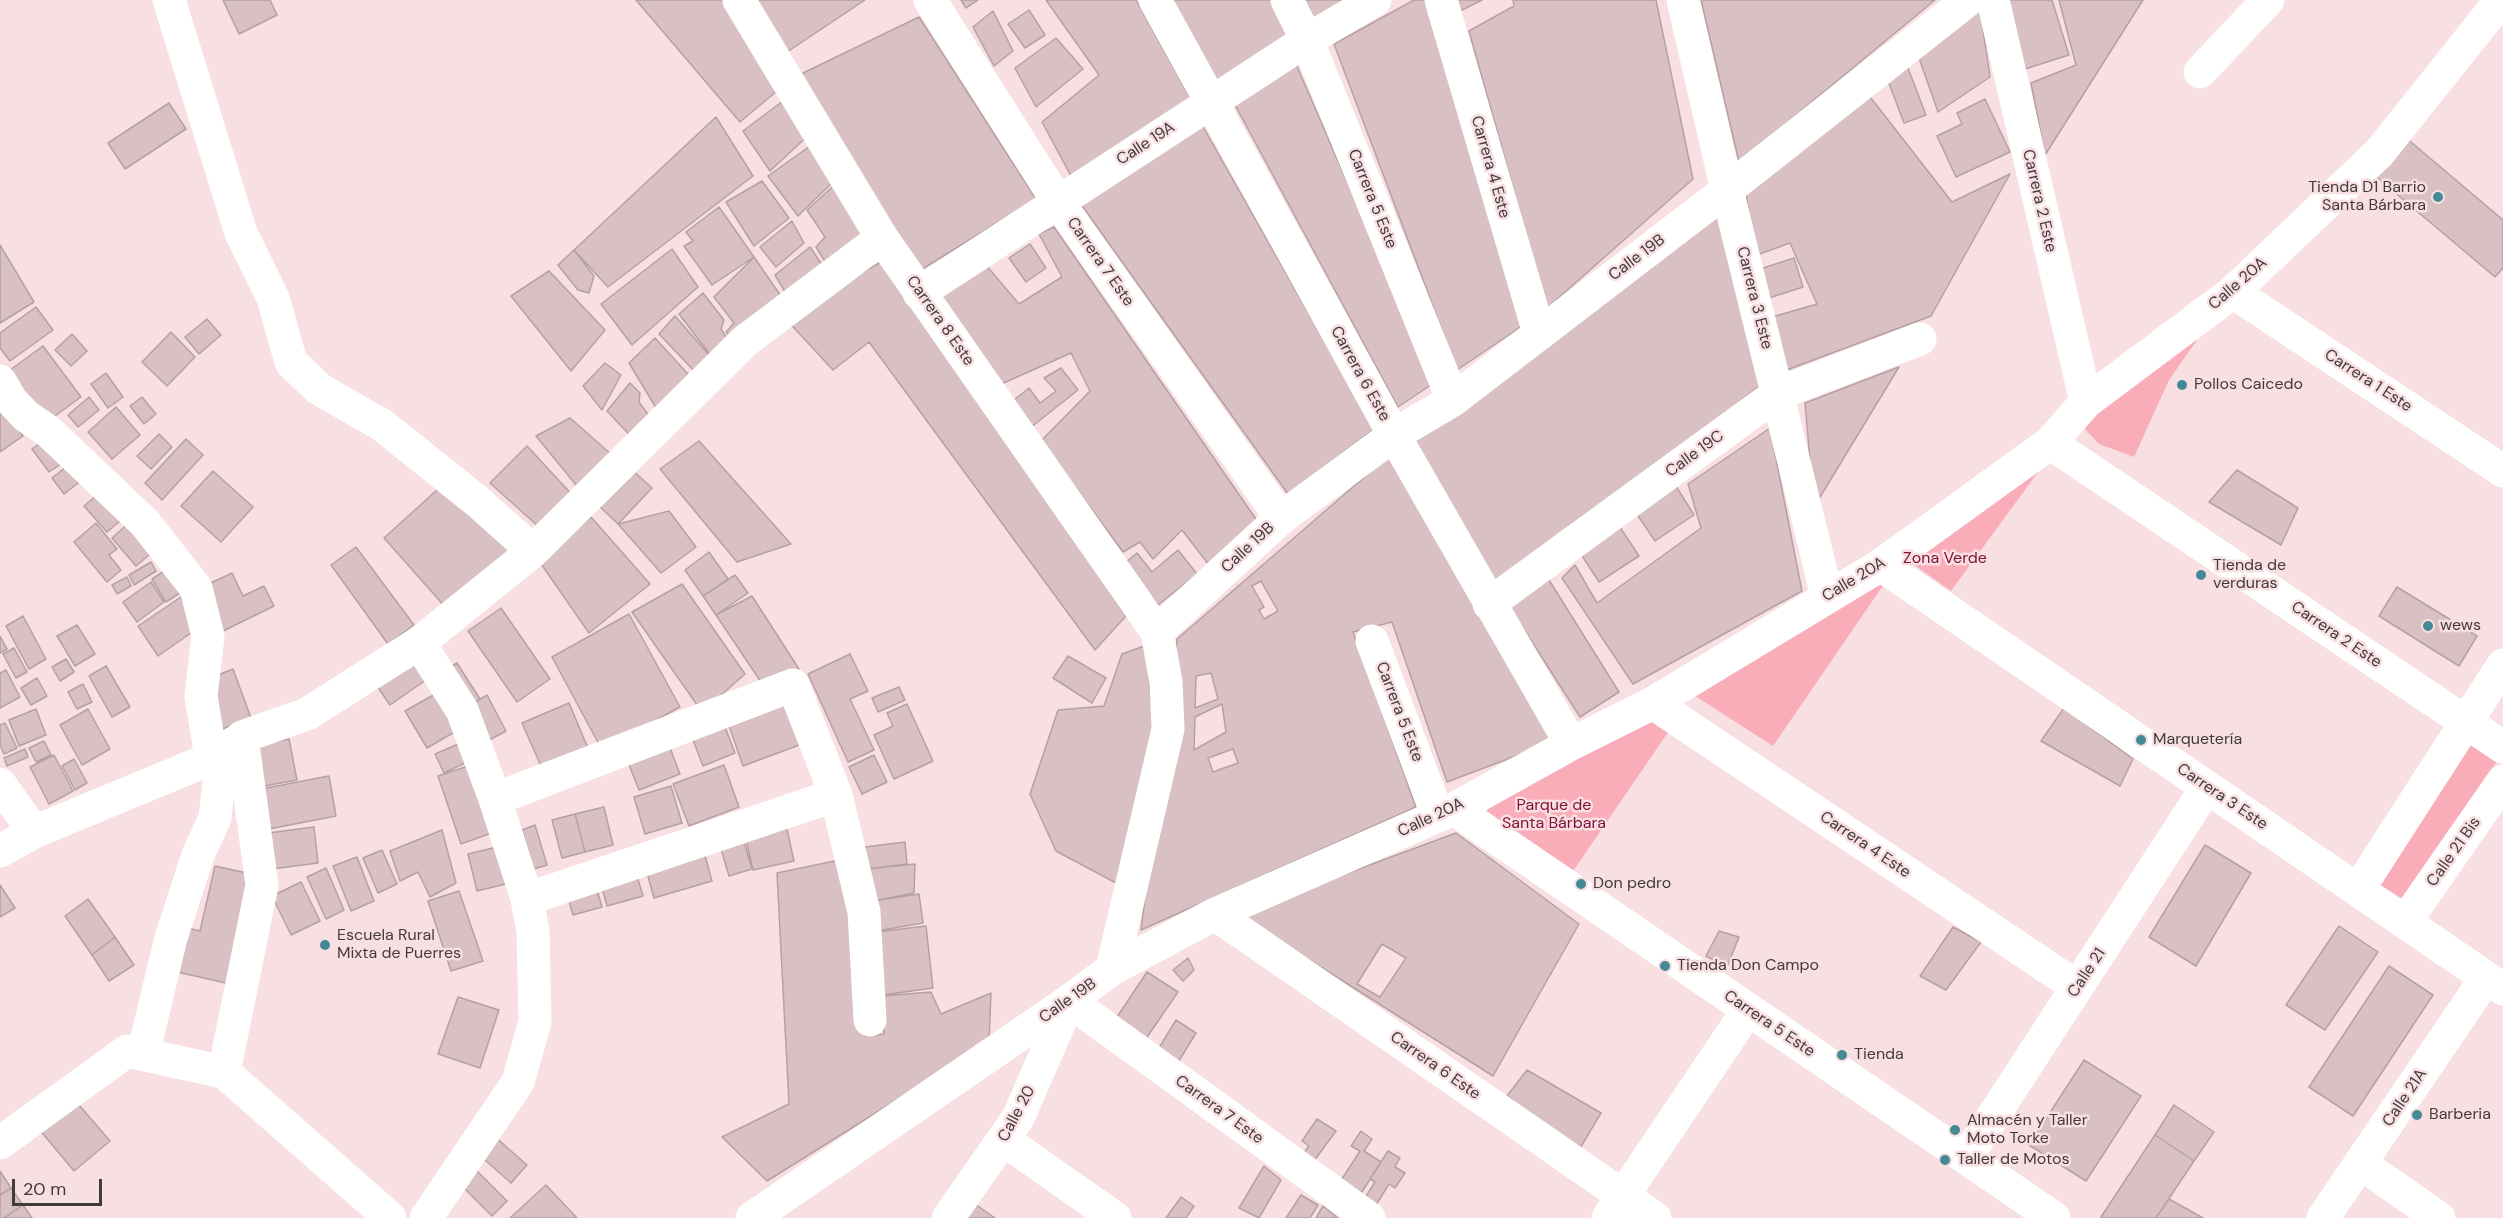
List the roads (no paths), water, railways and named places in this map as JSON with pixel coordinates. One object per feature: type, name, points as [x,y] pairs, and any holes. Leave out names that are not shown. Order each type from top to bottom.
[{"type":"street","points":[[169,0],[241,232],[273,298],[291,362],[319,388],[382,425],[477,501],[533,551]]},
{"type":"street","name":"Carrera 8 Este","points":[[740,0],[882,238],[1157,632]]},
{"type":"street","name":"Carrera 7 Este","points":[[930,0],[1058,202],[1281,518]]},
{"type":"street","name":"Carrera 6 Este","points":[[1155,0],[1394,435],[1571,744]]},
{"type":"street","name":"Carrera 5 Este","points":[[1287,0],[1307,40],[1453,400]]},
{"type":"street","name":"Calle 19A","points":[[919,293],[1210,102],[1375,0]]},
{"type":"street","name":"Carrera 4 Este","points":[[1441,0],[1539,333]]},
{"type":"street","name":"Carrera 3 Este","points":[[1683,0],[1727,190],[1827,596]]},
{"type":"street","name":"Calle 19B","points":[[752,1218],[1069,1001],[1112,969],[1168,729],[1166,682],[1157,632],[1281,518],[1394,435],[1453,400],[1727,190],[1968,0]]},
{"type":"street","name":"Carrera 2 Este","points":[[1993,0],[2086,402]]},
{"type":"street","points":[[2200,72],[2268,0]]},
{"type":"street","name":"Calle 20A","points":[[1112,969],[1215,914],[1446,813],[1571,744],[1653,703],[1881,565],[2050,442],[2086,402],[2233,292],[2379,153],[2501,0]]},
{"type":"street","points":[[0,851],[34,832],[307,714],[419,643],[533,551],[745,341],[882,238]]},
{"type":"street","name":"Carrera 1 Este","points":[[2233,292],[2500,461]]},
{"type":"street","name":"Calle 19C","points":[[1489,604],[1777,394],[1920,339]]},
{"type":"street","points":[[0,381],[11,400],[26,416],[48,431],[145,523],[196,588],[208,636],[201,696],[225,749],[262,885],[224,1072]]},
{"type":"street","name":"Carrera 2 Este","points":[[2050,442],[2503,747]]},
{"type":"street","name":"Carrera 3 Este","points":[[1881,565],[2495,984]]},
{"type":"street","name":"Carrera 5 Este","points":[[1372,641],[1446,813],[1748,1010],[2054,1218]]},
{"type":"street","points":[[419,643],[462,710],[495,799],[527,899],[533,931],[535,1022],[518,1082],[426,1218]]},
{"type":"street","points":[[2358,890],[2503,665]]},
{"type":"street","points":[[495,799],[792,685],[836,795],[864,912],[870,1020]]},
{"type":"street","name":"Carrera 4 Este","points":[[1653,703],[2078,987]]},
{"type":"street","points":[[142,1054],[171,938],[198,855],[215,818],[225,749]]},
{"type":"street","name":"Calle 21 Bis","points":[[2405,922],[2503,781]]},
{"type":"street","points":[[0,784],[34,832]]},
{"type":"street","name":"Calle 21","points":[[1966,1158],[2207,788]]},
{"type":"street","points":[[527,899],[836,795]]},
{"type":"street","name":"Carrera 6 Este","points":[[1215,914],[1615,1207],[1655,1218]]},
{"type":"street","name":"Calle 21A","points":[[2323,1218],[2360,1163],[2495,984]]},
{"type":"street","name":"Carrera 7 Este","points":[[1069,1001],[1369,1218]]},
{"type":"street","name":"Calle 20","points":[[948,1218],[1018,1118],[1069,1001]]},
{"type":"street","points":[[1615,1207],[1748,1010]]},
{"type":"street","points":[[0,1143],[127,1051],[224,1072],[390,1218]]},
{"type":"street","points":[[1004,1140],[1115,1218]]},
{"type":"street","points":[[2360,1163],[2439,1218]]},
{"type":"place","name":"Tienda D1 Barrio Santa Bárbara","points":[[2438,197]]},
{"type":"place","name":"Pollos Caicedo","points":[[2182,385]]},
{"type":"place","name":"Tienda de verduras","points":[[2201,575]]},
{"type":"place","name":"wews","points":[[2428,626]]},
{"type":"place","name":"Marquetería","points":[[2141,740]]},
{"type":"place","name":"Don pedro","points":[[1581,884]]},
{"type":"place","name":"Escuela Rural Mixta de Puerres","points":[[325,945]]},
{"type":"place","name":"Tienda Don Campo","points":[[1665,966]]},
{"type":"place","name":"Tienda","points":[[1842,1055]]},
{"type":"place","name":"Barberia","points":[[2417,1115]]},
{"type":"place","name":"Almacén y Taller Moto Torke","points":[[1955,1130]]},
{"type":"place","name":"Taller de Motos","points":[[1945,1160]]},
{"type":"park label","name":"Zona Verde","points":[[1945,559]]},
{"type":"park label","name":"Parque de Santa Bárbara","points":[[1554,815]]}]
